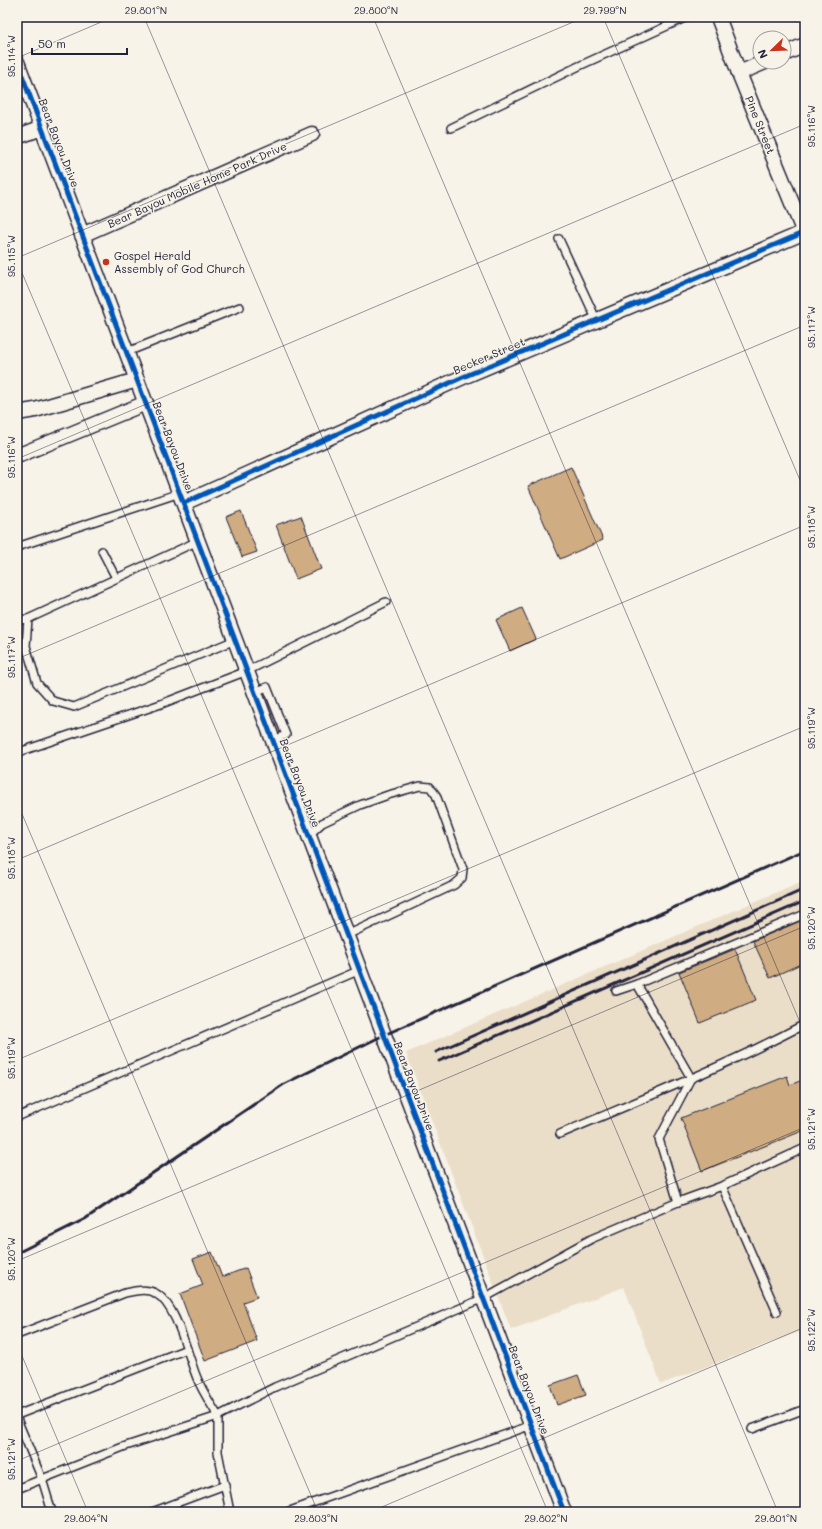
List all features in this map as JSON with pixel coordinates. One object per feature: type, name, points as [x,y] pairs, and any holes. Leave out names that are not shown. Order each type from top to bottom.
[{"type":"street","name":"Pine Street","points":[[718,17],[739,73],[805,233]]},
{"type":"street","points":[[792,51],[805,45]]},
{"type":"street","name":"Bear Bayou Drive","points":[[17,62],[564,1512]]},
{"type":"street","points":[[739,73],[752,68]]},
{"type":"street","points":[[17,137],[42,128]]},
{"type":"street","name":"Bear Bayou Mobile Home Park Drive","points":[[82,235],[312,134]]},
{"type":"street","name":"Becker Street","points":[[182,498],[463,377],[805,233]]},
{"type":"street","points":[[17,413],[35,410],[137,380]]},
{"type":"street","points":[[17,456],[146,404]]},
{"type":"lane","points":[[451,128],[579,66],[687,17]]},
{"type":"lane","points":[[559,239],[597,321]]},
{"type":"lane","points":[[127,352],[240,307]]},
{"type":"lane","points":[[17,547],[182,498]]},
{"type":"lane","points":[[17,620],[28,618],[175,553],[198,541]]},
{"type":"lane","points":[[102,551],[116,578]]},
{"type":"lane","points":[[17,755],[22,751],[161,704],[247,671],[386,602]]},
{"type":"lane","points":[[28,618],[26,646],[38,683],[53,701],[74,707],[235,640]]},
{"type":"lane","points":[[309,835],[322,823],[360,805],[388,795],[420,786],[430,787],[436,795],[463,869],[462,878],[454,885],[347,935]]},
{"type":"lane","points":[[616,990],[637,984],[805,914]]},
{"type":"lane","points":[[17,1117],[360,970]]},
{"type":"lane","points":[[637,984],[690,1078]]},
{"type":"lane","points":[[560,1134],[690,1078],[779,1038],[805,1024]]},
{"type":"lane","points":[[678,1202],[659,1139],[690,1078]]},
{"type":"lane","points":[[17,1489],[123,1447],[218,1416],[275,1387],[484,1298],[592,1239],[678,1202],[722,1186],[805,1148]]},
{"type":"lane","points":[[722,1186],[777,1312]]},
{"type":"lane","points":[[17,1335],[125,1293],[142,1290],[156,1293],[168,1306],[179,1326],[197,1380],[218,1416],[218,1452],[230,1512]]},
{"type":"lane","points":[[17,1415],[187,1349]]},
{"type":"lane","points":[[752,1429],[805,1409]]},
{"type":"lane","points":[[17,1419],[42,1479],[52,1512]]},
{"type":"lane","points":[[286,1512],[532,1425]]},
{"type":"lane","points":[[152,1512],[225,1485]]},
{"type":"shaded area","points":[[805,880],[805,1330],[661,1384],[624,1287],[511,1330],[406,1053]]},
{"type":"building","points":[[571,467],[603,540],[560,559],[528,486]]},
{"type":"building","points":[[241,511],[257,552],[242,557],[226,517]]},
{"type":"building","points":[[301,516],[321,569],[296,579],[276,525]]},
{"type":"building","points":[[522,608],[536,639],[510,651],[496,620]]},
{"type":"building","points":[[805,919],[805,962],[770,978],[753,941]]},
{"type":"building","points":[[735,949],[756,1000],[700,1023],[679,972]]},
{"type":"building","points":[[787,1076],[790,1085],[805,1079],[805,1130],[702,1171],[681,1118]]},
{"type":"building","points":[[212,1252],[222,1277],[246,1268],[257,1297],[243,1302],[257,1341],[205,1361],[180,1294],[203,1285],[193,1259]]},
{"type":"building","points":[[578,1375],[586,1395],[557,1405],[550,1385]]},
{"type":"railway","points":[[17,1253],[85,1219],[284,1084],[384,1035],[805,850]]},
{"type":"railway","points":[[436,1052],[805,889]]},
{"type":"railway","points":[[439,1061],[805,901]]},
{"type":"cycle path","points":[[17,62],[564,1512]]},
{"type":"cycle path","points":[[184,503],[463,377],[805,232]]},
{"type":"place","name":"Gospel Herald Assembly of God Church","points":[[106,262]]}]
